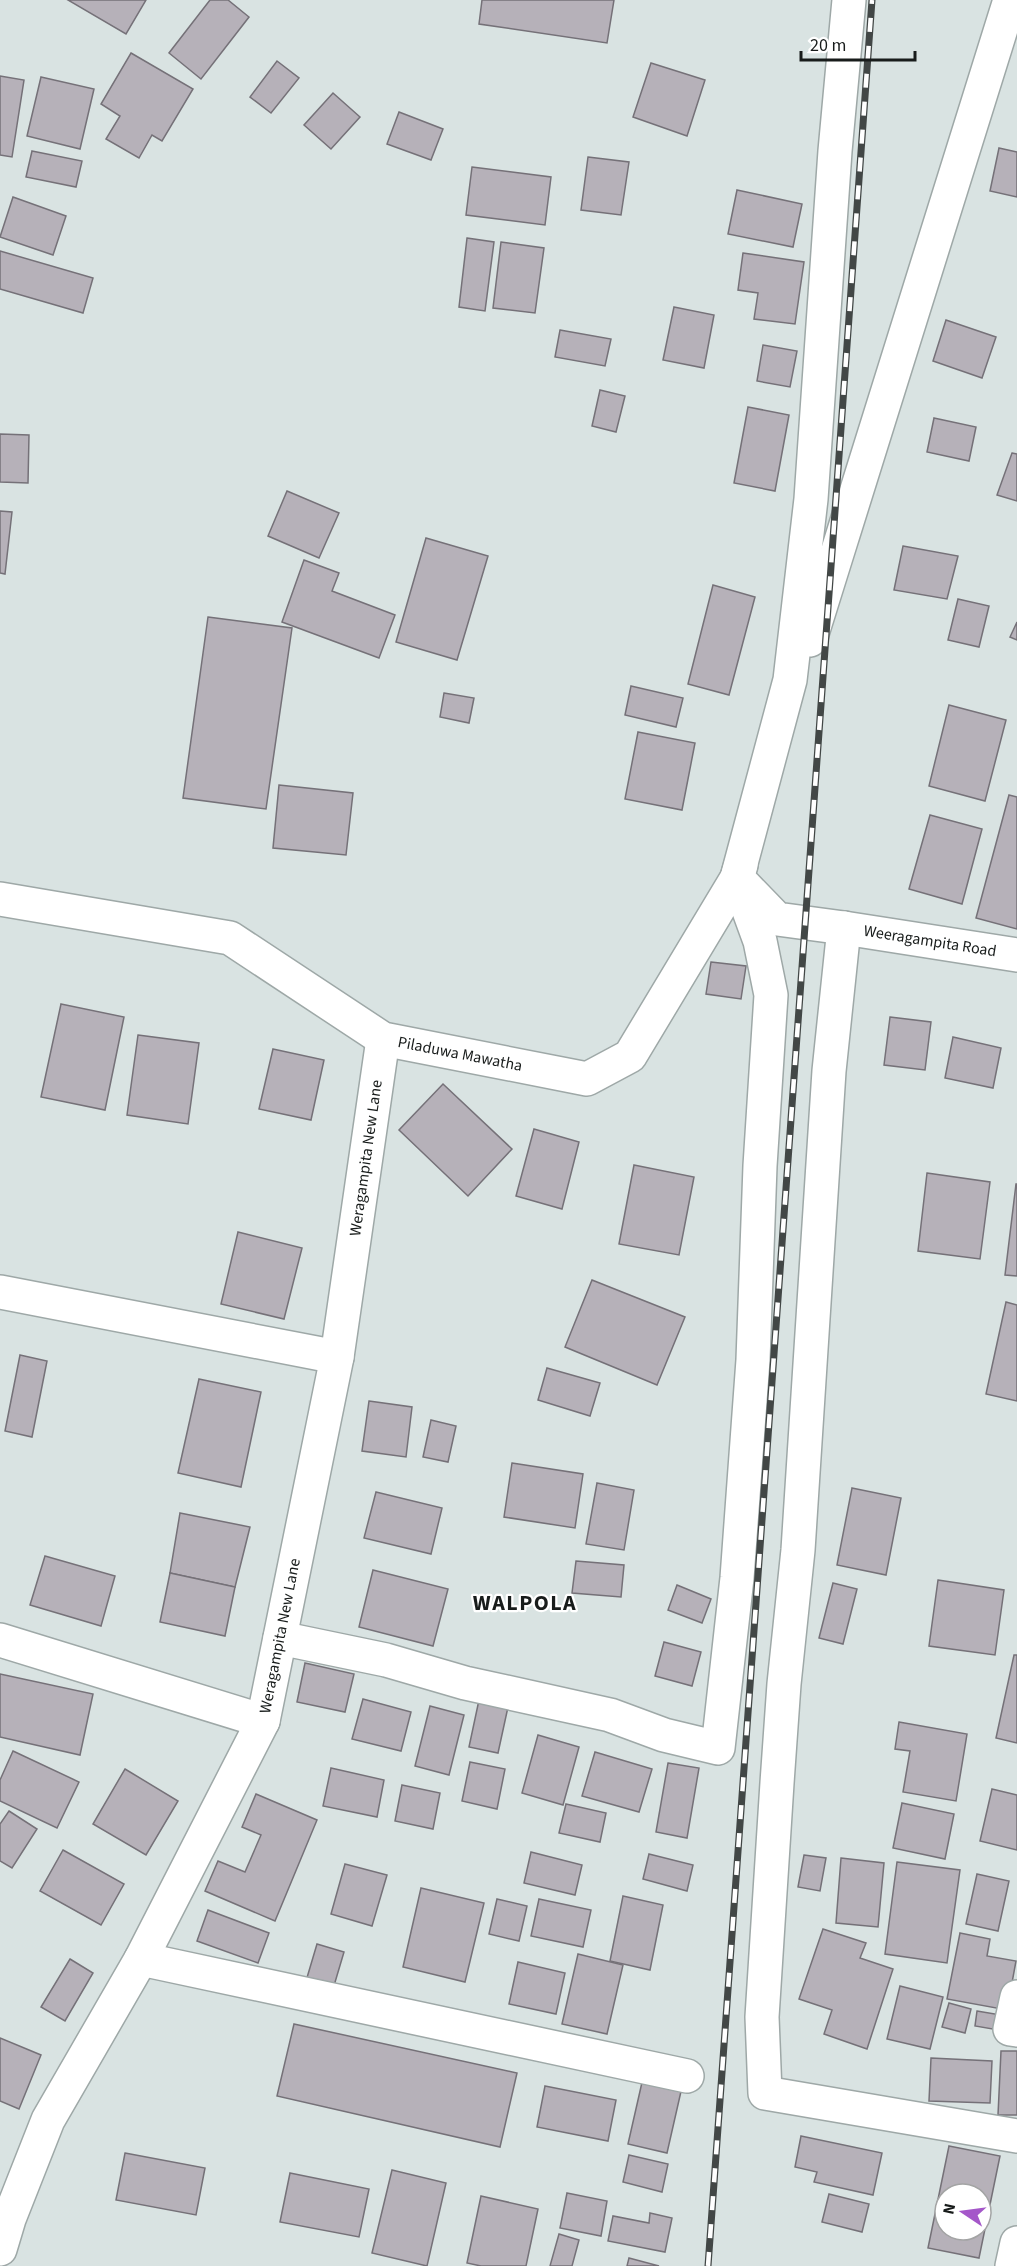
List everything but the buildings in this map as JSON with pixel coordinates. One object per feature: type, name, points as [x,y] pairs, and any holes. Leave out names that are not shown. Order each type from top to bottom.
[{"type":"street","points":[[280,1638],[386,1660],[465,1683],[610,1715],[664,1735],[718,1748],[737,1578],[753,1360],[760,1167],[771,995],[760,942],[737,878],[790,680],[811,499],[835,151],[849,0]]},
{"type":"street","points":[[737,878],[1010,0]]},
{"type":"street","name":"Weeragampita Road","points":[[737,878],[777,920],[1017,955]]},
{"type":"street","name":"Piladuwa Mawatha","points":[[0,899],[230,938],[383,1039],[587,1079],[630,1056],[737,878]]},
{"type":"street","points":[[844,928],[830,1071],[798,1550],[781,1717],[762,2017],[765,2093],[1017,2136]]},
{"type":"street","name":"Weragampita New Lane","points":[[0,2249],[9,2219],[48,2120],[141,1959],[263,1721],[337,1357],[383,1039]]},
{"type":"street","points":[[0,1292],[337,1357]]},
{"type":"street","points":[[0,1640],[263,1721]]},
{"type":"street","points":[[141,1959],[687,2076]]},
{"type":"street","points":[[1017,1997],[1010,2029],[1017,2030]]},
{"type":"street","points":[[1012,2266],[1017,2243]]},
{"type":"railway","points":[[708,2266],[872,0]]},
{"type":"district","name":"WALPOLA","points":[[525,1603]]}]
